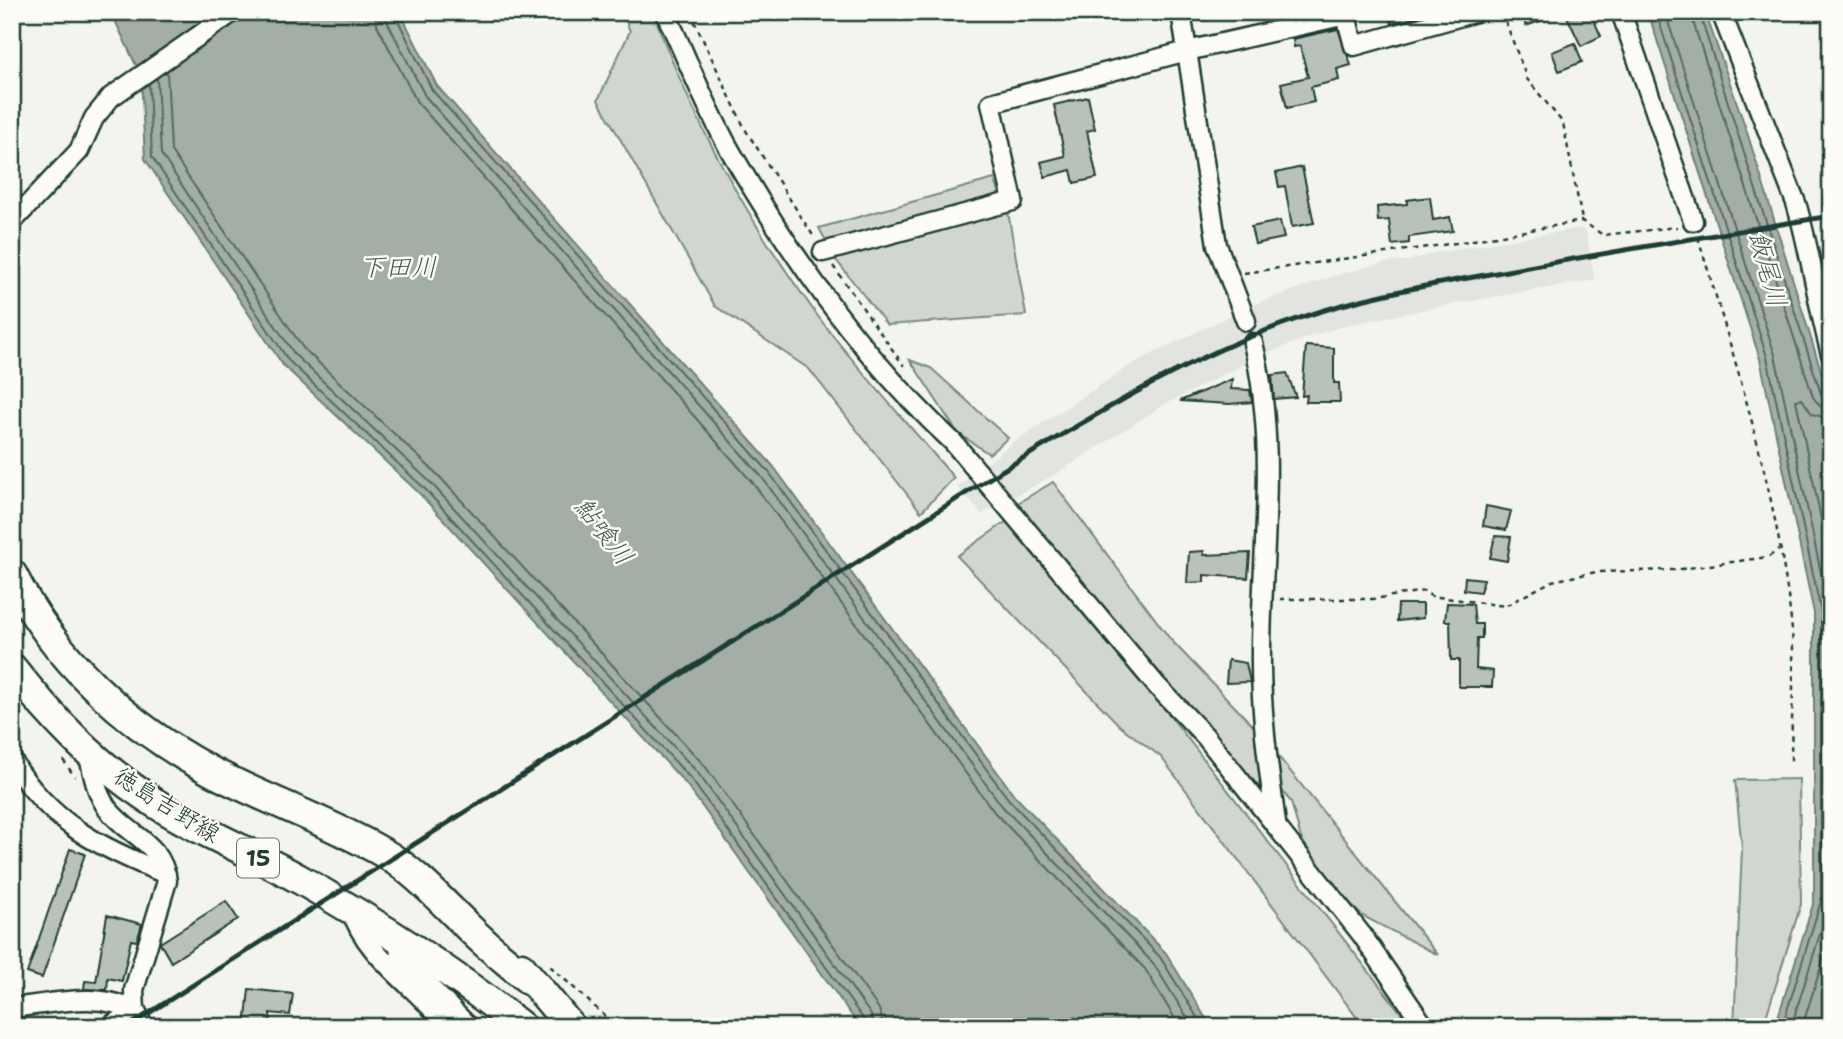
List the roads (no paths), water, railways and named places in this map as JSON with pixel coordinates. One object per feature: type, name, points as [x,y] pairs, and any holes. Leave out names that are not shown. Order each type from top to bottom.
[{"type":"main road","name":"徳島吉野線","points":[[12,574],[50,636],[104,695],[169,746],[209,770],[268,796],[358,823],[394,842],[462,894],[490,924],[530,981],[571,1027]]},
{"type":"main road","name":"徳島吉野線","points":[[12,668],[43,707],[88,752],[146,797],[173,814],[298,878],[415,947],[522,1027]]},
{"type":"street","points":[[12,222],[79,151],[94,118],[111,97],[233,12]]},
{"type":"street","points":[[665,12],[730,150],[821,296],[920,411],[953,442],[1157,686],[1205,736],[1362,935],[1424,1027]]},
{"type":"street","points":[[1181,12],[1217,245],[1246,321]]},
{"type":"street","points":[[823,251],[1013,201],[991,103],[1187,51],[1345,13],[1354,46],[1476,12]]},
{"type":"street","points":[[1621,12],[1693,221]]},
{"type":"street","points":[[1721,12],[1796,203],[1805,234],[1816,303],[1831,354]]},
{"type":"street","points":[[1253,343],[1260,372],[1267,429],[1261,712],[1276,826]]},
{"type":"street","points":[[88,752],[97,792],[107,808],[124,826],[157,851],[166,874],[167,881],[134,990],[139,1019]]},
{"type":"street","points":[[12,760],[25,782],[70,828],[111,852],[166,874]]},
{"type":"street","points":[[351,909],[355,925],[370,944],[448,1027]]},
{"type":"street","points":[[370,944],[390,952],[419,976],[468,1027]]},
{"type":"street","points":[[12,1008],[82,1000],[111,1002],[139,1019]]},
{"type":"street","points":[[111,1027],[139,1019]]},
{"type":"water","name":"下田川","points":[[111,12],[400,12],[437,86],[773,466],[1015,796],[1166,953],[1211,1027],[860,1027],[686,784],[419,493],[283,365],[145,159],[141,76]]},
{"type":"water","name":"飯尾川","points":[[1648,12],[1705,12],[1746,129],[1831,403],[1831,1027],[1775,1027],[1814,901],[1814,613],[1760,359]]},
{"type":"railway","points":[[127,1027],[985,481],[1138,391],[1217,351],[1300,318],[1397,292],[1831,216]]},
{"type":"water label","name":"鮎喰川","points":[[604,531]]}]
